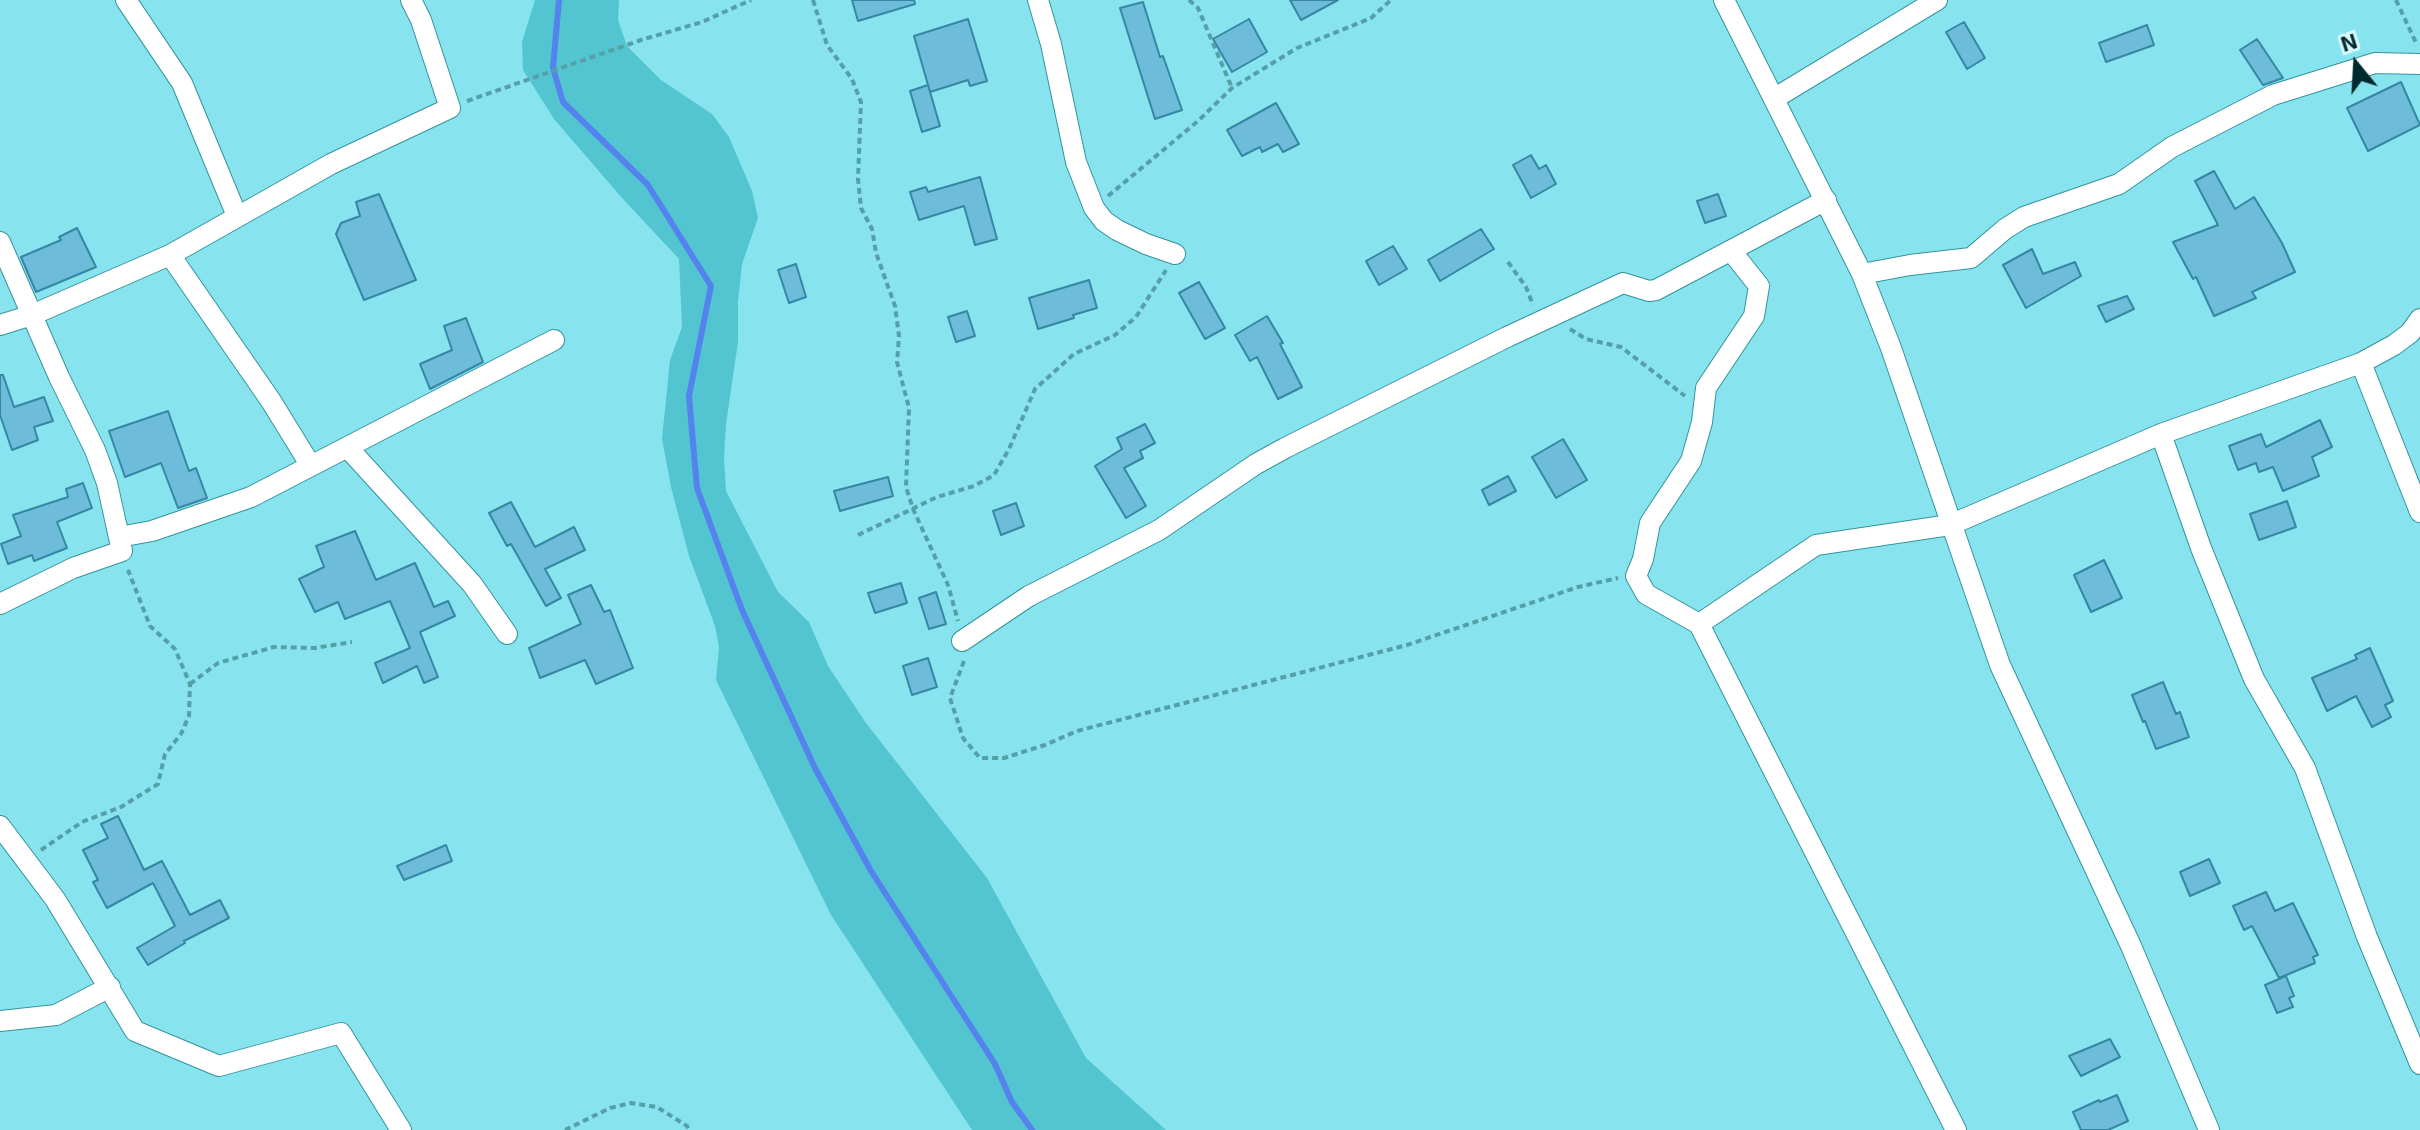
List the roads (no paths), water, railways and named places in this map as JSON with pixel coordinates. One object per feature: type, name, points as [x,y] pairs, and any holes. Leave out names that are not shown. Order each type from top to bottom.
[{"type":"street","points":[[126,0],[182,83],[237,216]]},
{"type":"street","points":[[0,325],[32,315],[170,255],[331,164],[450,108],[421,20],[411,0]]},
{"type":"street","points":[[1038,0],[1051,44],[1076,162],[1094,208],[1104,221],[1117,230],[1175,254]]},
{"type":"street","points":[[1724,0],[1862,274],[1891,348],[2000,665],[2131,946],[2209,1130]]},
{"type":"street","points":[[1775,98],[1937,0]]},
{"type":"street","points":[[1862,274],[1971,258],[2024,217],[2119,184],[2172,147],[2273,95],[2375,63],[2420,64]]},
{"type":"street","points":[[962,641],[1029,596],[1171,523],[1256,464],[1549,317],[1623,283],[1649,291],[1656,290],[1826,200]]},
{"type":"street","points":[[0,242],[95,450],[107,483],[120,544]]},
{"type":"street","points":[[1732,252],[1759,286],[1754,316],[1706,388],[1702,422],[1691,461],[1650,523],[1643,559],[1636,576],[1646,594],[1699,624],[1956,1130]]},
{"type":"street","points":[[170,255],[271,401],[311,466]]},
{"type":"street","points":[[1699,624],[1816,545],[1950,525],[2161,434],[2361,363],[2394,345],[2410,333],[2420,319]]},
{"type":"street","points":[[0,604],[120,544],[251,497],[554,340]]},
{"type":"street","points":[[2361,363],[2420,512]]},
{"type":"street","points":[[2161,434],[2201,548],[2254,679],[2305,768],[2367,937],[2420,1064]]},
{"type":"street","points":[[348,448],[472,584],[507,634]]},
{"type":"street","points":[[0,826],[55,899],[135,1031],[219,1066],[341,1033],[401,1130]]},
{"type":"street","points":[[0,1021],[56,1015],[110,987]]},
{"type":"waterway","points":[[559,0],[553,68],[563,102],[648,185],[711,286],[689,396],[697,488],[742,610],[815,768],[871,871],[995,1064],[1012,1102],[1032,1130]]}]
